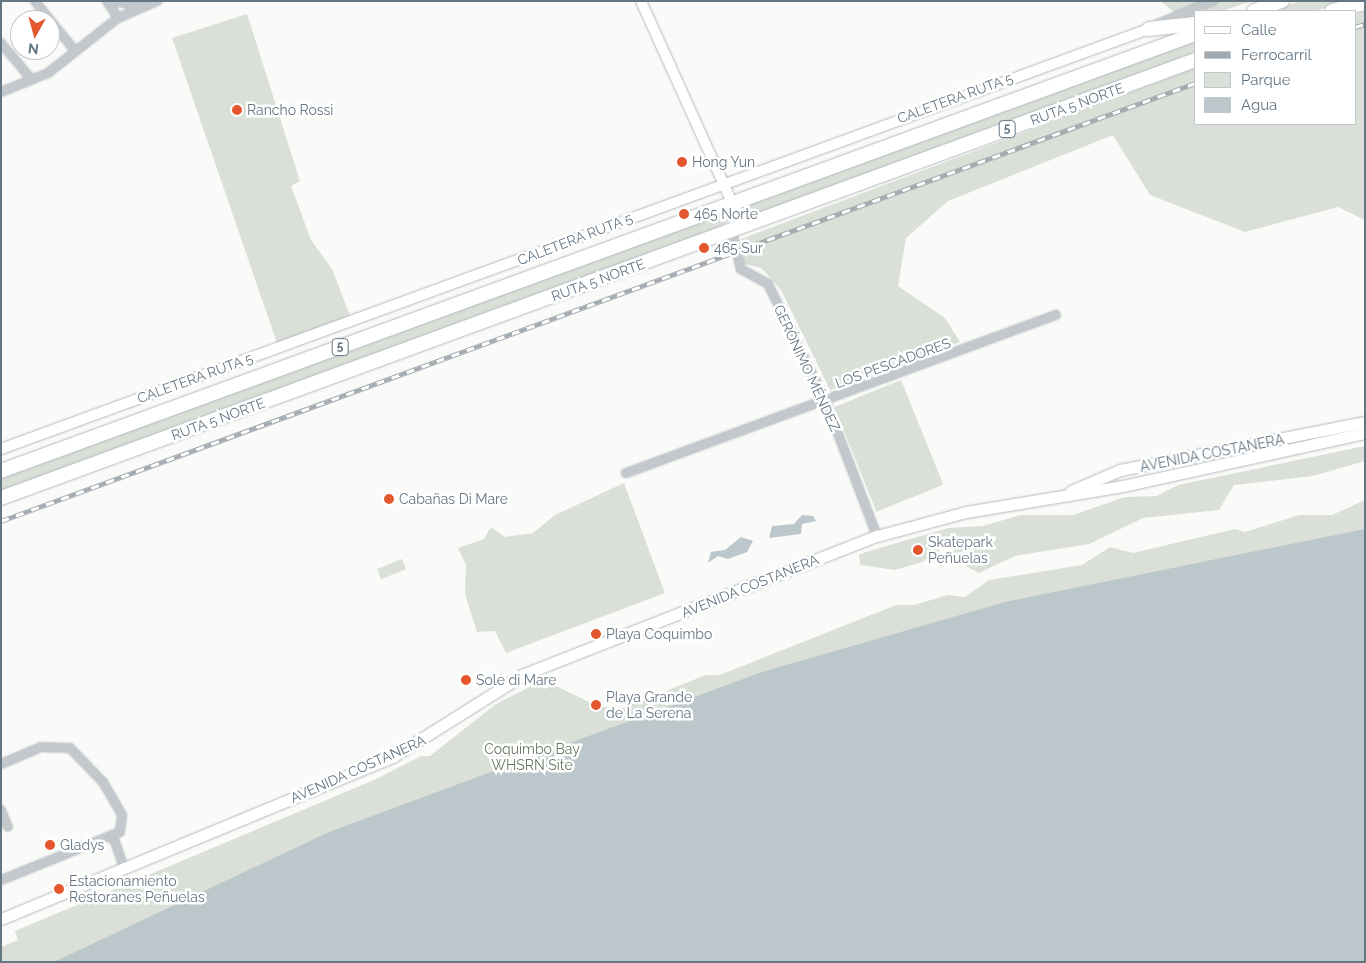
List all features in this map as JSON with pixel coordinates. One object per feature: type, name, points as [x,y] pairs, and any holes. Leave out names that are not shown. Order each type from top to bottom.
[{"type":"highway","points":[[1257,10],[1282,1]]},
{"type":"highway","points":[[1336,10],[1365,3]]},
{"type":"highway","points":[[1150,28],[1194,24]]},
{"type":"highway","name":"RUTA 5 NORTE","points":[[1,471],[735,208],[1194,34]]},
{"type":"highway","name":"RUTA 5 NORTE","points":[[1,498],[1194,60]]},
{"type":"main road","name":"AVENIDA COSTANERA","points":[[1064,495],[1120,470],[1365,422]]},
{"type":"main road","name":"AVENIDA COSTANERA","points":[[1,927],[27,912],[394,756],[524,674],[877,536],[966,512],[1122,486],[1365,434]]},
{"type":"main road","points":[[1120,470],[1116,480],[1122,486]]},
{"type":"main road","name":"AVENIDA COSTANERA","points":[[1,919],[27,912]]},
{"type":"street","points":[[107,1],[118,18]]},
{"type":"street","points":[[114,1],[141,6]]},
{"type":"street","points":[[1,92],[32,80],[75,52],[118,18],[141,6],[157,1]]},
{"type":"street","points":[[641,1],[735,208],[751,224]]},
{"type":"street","points":[[1150,28],[1213,1]]},
{"type":"street","name":"CALETERA RUTA 5","points":[[1,449],[1150,28]]},
{"type":"street","points":[[60,33],[75,52]]},
{"type":"street","points":[[1,43],[32,80]]},
{"type":"street","name":"GERÓNIMO MÉNDEZ","points":[[735,208],[732,231],[741,269],[768,284],[826,402],[877,536]]},
{"type":"street","name":"LOS PESCADORES","points":[[626,473],[826,402],[1056,316]]},
{"type":"street","points":[[1,764],[41,747],[70,748],[103,782],[122,815],[120,832],[113,836],[1,880]]},
{"type":"street","points":[[1,810],[8,826]]},
{"type":"street","points":[[113,836],[125,870]]},
{"type":"green space","points":[[1160,1],[1252,1],[1225,10],[1194,10],[1194,17],[1183,19]]},
{"type":"green space","points":[[1301,1],[1350,1],[1318,10],[1272,10]]},
{"type":"green space","points":[[1365,11],[1365,220],[1338,207],[1245,232],[1150,195],[1113,135],[948,201],[906,238],[898,286],[945,318],[960,342],[830,390],[781,290],[761,268],[744,264],[741,239],[1194,68],[1194,125],[1356,125],[1356,14]]},
{"type":"green space","name":"Rancho Rossi","points":[[247,14],[300,181],[291,186],[311,240],[332,269],[350,316],[277,343],[172,38]]},
{"type":"green space","points":[[1194,39],[1194,54],[756,214],[743,210],[742,206]]},
{"type":"green space","points":[[730,208],[731,220],[717,228],[1,494],[1,476]]},
{"type":"green space","points":[[901,380],[943,485],[877,512],[834,407]]},
{"type":"green space","points":[[1365,446],[1365,461],[1313,476],[1234,485],[1219,510],[1143,518],[1089,544],[1015,556],[979,573],[956,561],[949,544],[922,562],[895,570],[860,565],[859,555],[866,552],[948,528],[983,526],[1021,515],[1073,515],[1125,497],[1157,496],[1178,485]]},
{"type":"green space","points":[[624,483],[665,593],[506,653],[495,631],[477,632],[465,594],[466,565],[458,548],[484,539],[491,527],[505,537],[533,533],[555,515]]},
{"type":"green space","name":"Coquimbo Bay WHSRN Site","points":[[1365,500],[1365,577],[195,962],[1,962],[1,947],[18,940],[15,931],[374,780],[421,756],[430,756],[496,704],[545,679],[544,689],[554,685],[597,706],[620,709],[706,675],[720,675],[896,605],[914,605],[948,595],[965,597],[989,580],[1082,565],[1110,547],[1133,553],[1235,529],[1245,532],[1299,515],[1332,515]]},
{"type":"green space","points":[[402,559],[406,569],[381,579],[377,569]]},
{"type":"water","points":[[802,515],[813,516],[816,521],[802,524],[801,534],[769,538],[772,526],[794,524]]},
{"type":"water","points":[[1365,529],[1365,962],[54,962],[329,832],[762,672],[1005,602]]},
{"type":"water","points":[[741,537],[753,541],[747,552],[728,559],[718,556],[708,563],[711,552],[725,550]]},
{"type":"railway","points":[[1356,27],[1365,24]]},
{"type":"railway","points":[[1,521],[1194,83]]},
{"type":"place","name":"Rancho Rossi","points":[[237,110]]},
{"type":"place","name":"Hong Yun","points":[[682,162]]},
{"type":"place","name":"465 Norte","points":[[684,214]]},
{"type":"place","name":"465 Sur","points":[[704,248]]},
{"type":"place","name":"Cabañas Di Mare","points":[[389,499]]},
{"type":"place","name":"Skatepark Peñuelas","points":[[918,550]]},
{"type":"place","name":"Playa Coquimbo","points":[[596,634]]},
{"type":"place","name":"Sole di Mare","points":[[466,680]]},
{"type":"place","name":"Playa Grande de La Serena","points":[[596,705]]},
{"type":"place","name":"Gladys","points":[[50,845]]},
{"type":"place","name":"Estacionamiento Restoranes Peñuelas","points":[[59,889]]}]
